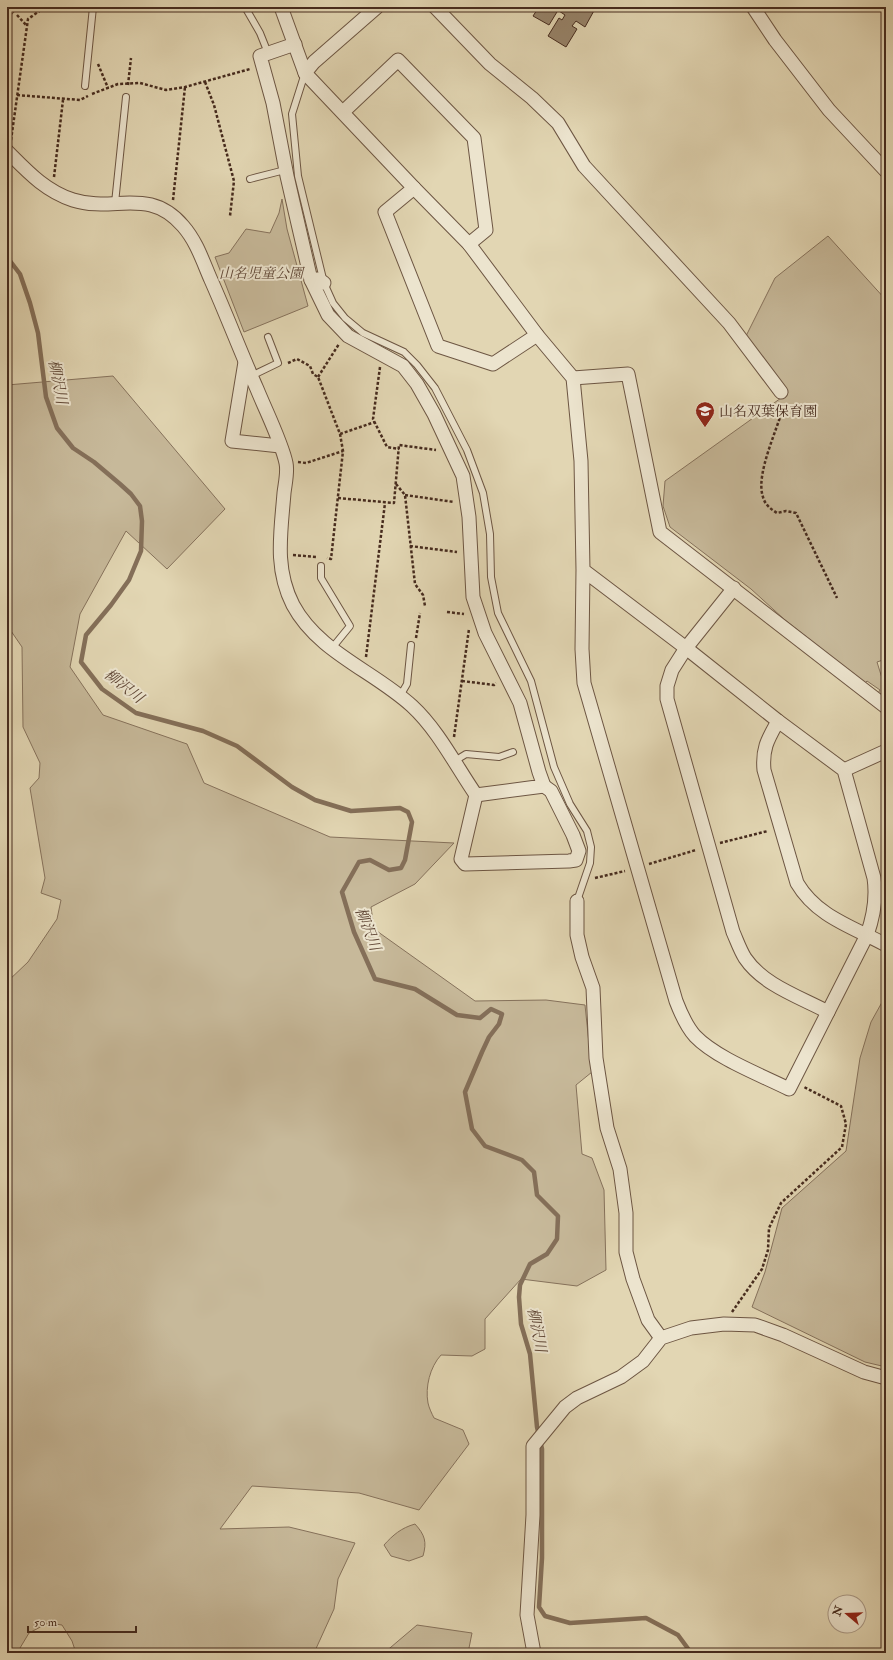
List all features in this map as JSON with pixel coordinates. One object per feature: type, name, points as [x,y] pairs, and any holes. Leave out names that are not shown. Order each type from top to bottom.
[{"type":"street","points":[[281,7],[305,72],[469,244],[537,335],[573,378],[581,461],[583,570],[582,649],[584,683],[636,868],[676,1001],[684,1021],[695,1036],[714,1052],[789,1089],[867,935],[873,918],[877,895],[874,878],[844,770],[778,721],[686,648],[583,570]]},
{"type":"street","points":[[305,72],[314,62],[377,7]]},
{"type":"street","points":[[435,7],[490,64],[532,98],[558,123],[584,166],[729,324],[781,392]]},
{"type":"street","points":[[753,7],[775,40],[829,110],[886,171]]},
{"type":"street","points":[[295,44],[260,56],[273,103],[285,170],[311,280],[328,314],[348,336],[403,366],[417,384],[437,421],[463,476],[469,517],[474,597],[485,633],[520,703],[544,786]]},
{"type":"street","points":[[343,112],[398,60],[474,138],[486,230],[469,244]]},
{"type":"street","points":[[9,148],[40,183],[56,193],[74,200],[91,204],[131,202],[151,204],[171,213],[185,228],[196,244],[280,446],[286,464],[279,554],[285,584],[293,605],[306,624],[332,648],[400,696],[429,724],[476,795],[462,859],[465,864],[576,860],[579,851],[573,835],[551,790],[544,786],[476,795]]},
{"type":"street","points":[[414,188],[385,212],[438,346],[493,364],[537,335]]},
{"type":"street","points":[[311,280],[318,278],[324,283]]},
{"type":"street","points":[[245,362],[232,441],[280,446]]},
{"type":"street","points":[[573,378],[628,374],[660,532],[886,707]]},
{"type":"street","points":[[734,588],[686,648],[672,670],[667,686],[667,699],[734,932],[744,957],[766,980],[828,1012]]},
{"type":"street","points":[[778,721],[766,743],[763,761],[764,770],[782,827],[797,883],[806,897],[825,914],[886,945]]},
{"type":"street","points":[[844,770],[886,751]]},
{"type":"street","points":[[577,901],[577,935],[582,957],[593,988],[596,1058],[607,1128],[620,1169],[626,1213],[626,1252],[633,1279],[648,1320],[661,1338]]},
{"type":"street","points":[[534,1653],[527,1615],[534,1445],[565,1407],[577,1398],[621,1377],[643,1361],[661,1338],[691,1328],[724,1324],[755,1325],[783,1335],[864,1372],[886,1378]]},
{"type":"lane","points":[[85,86],[93,7]]},
{"type":"lane","points":[[245,7],[260,33],[268,53]]},
{"type":"lane","points":[[305,72],[292,114],[298,176],[324,283],[332,303],[345,318],[363,333],[404,352],[435,388],[466,450],[483,493],[490,534],[490,577],[498,613],[531,681],[554,767],[570,804],[587,830],[591,847],[590,863],[577,901]]},
{"type":"lane","points":[[115,203],[126,97]]},
{"type":"lane","points":[[250,178],[285,170]]},
{"type":"lane","points":[[251,376],[278,364],[268,337]]},
{"type":"lane","points":[[321,566],[321,578],[350,626],[332,648]]},
{"type":"lane","points":[[400,696],[407,684],[411,645]]},
{"type":"lane","points":[[453,762],[466,754],[499,757],[513,752]]},
{"type":"path","points":[[9,148],[28,19],[45,7]]},
{"type":"path","points":[[10,9],[27,25]]},
{"type":"path","points":[[95,58],[108,88]]},
{"type":"path","points":[[128,84],[131,58]]},
{"type":"path","points":[[17,95],[63,100],[80,100],[118,84],[140,83],[166,90],[185,87],[255,68]]},
{"type":"path","points":[[205,82],[214,104],[234,181],[230,216]]},
{"type":"path","points":[[172,205],[185,87]]},
{"type":"path","points":[[54,182],[63,100]]},
{"type":"path","points":[[318,377],[342,341]]},
{"type":"path","points":[[278,364],[297,359],[310,366],[313,374],[318,377],[340,434],[343,451],[331,559],[303,556]]},
{"type":"path","points":[[381,363],[374,422],[387,447],[399,449]]},
{"type":"path","points":[[781,392],[784,401],[766,460],[762,481],[763,497],[769,508],[777,513],[796,513],[799,517],[808,540],[837,598]]},
{"type":"path","points":[[340,434],[374,422]]},
{"type":"path","points":[[338,498],[394,503],[399,445],[442,450]]},
{"type":"path","points":[[306,463],[343,451]]},
{"type":"path","points":[[396,484],[405,495],[415,584],[423,595],[425,606]]},
{"type":"path","points":[[405,495],[460,503]]},
{"type":"path","points":[[365,662],[385,503]]},
{"type":"path","points":[[410,546],[464,553]]},
{"type":"path","points":[[447,612],[471,614]]},
{"type":"path","points":[[411,645],[417,636],[420,613]]},
{"type":"path","points":[[454,738],[469,626]]},
{"type":"path","points":[[462,681],[494,685],[499,681]]},
{"type":"path","points":[[585,880],[636,868],[709,846],[782,827]]},
{"type":"path","points":[[724,1324],[762,1269],[768,1250],[769,1228],[781,1203],[842,1147],[846,1124],[841,1106],[793,1081]]},
{"type":"green space","name":"山名児童公園","points":[[282,199],[287,229],[308,306],[244,332],[215,257],[229,253],[246,229],[270,233],[279,213]]},
{"type":"green space","points":[[828,236],[886,300],[886,659],[877,662],[886,691],[886,700],[878,693],[880,690],[867,681],[865,683],[785,620],[751,589],[670,527],[663,506],[665,481],[788,393],[746,336],[775,278]]},
{"type":"green space","points":[[113,376],[225,509],[167,569],[126,531],[80,614],[70,667],[103,715],[187,744],[204,783],[330,837],[454,843],[415,884],[371,907],[374,929],[475,1001],[546,1000],[585,1005],[592,1072],[576,1085],[582,1154],[592,1158],[604,1190],[606,1270],[577,1286],[521,1279],[485,1319],[485,1349],[472,1356],[441,1355],[437,1360],[431,1371],[427,1390],[430,1409],[434,1418],[463,1430],[469,1444],[419,1510],[359,1493],[252,1486],[220,1529],[289,1527],[355,1543],[338,1579],[334,1609],[314,1653],[76,1653],[72,1641],[62,1625],[48,1623],[29,1633],[17,1653],[7,1653],[7,982],[28,962],[57,919],[61,900],[41,893],[45,878],[30,788],[39,778],[40,763],[23,727],[22,647],[11,631],[7,609],[7,385]]},
{"type":"green space","points":[[886,995],[886,1367],[865,1362],[752,1307],[765,1272],[782,1208],[846,1151],[860,1058],[871,1022]]},
{"type":"green space","points":[[415,1524],[423,1535],[425,1543],[423,1556],[409,1561],[391,1556],[384,1545],[398,1532]]},
{"type":"green space","points":[[417,1625],[472,1633],[468,1653],[384,1653]]},
{"type":"building","points":[[539,7],[560,7],[549,25],[533,16]]},
{"type":"building","points":[[561,7],[596,7],[585,27],[576,21],[572,26],[577,29],[566,47],[548,36],[559,18],[562,20],[565,15],[559,11]]},
{"type":"waterway","name":"柳沢川","points":[[7,257],[20,274],[30,303],[38,333],[46,397],[57,428],[73,448],[94,462],[120,484],[131,494],[140,506],[142,521],[141,551],[129,580],[111,605],[86,635],[81,662],[102,689],[136,713],[203,731],[237,746],[292,787],[315,800],[351,811],[400,808],[408,812],[412,822],[405,860],[401,868],[389,870],[370,860],[359,862],[342,892],[354,932],[375,979],[415,989],[457,1015],[480,1018],[491,1009],[502,1014],[499,1024],[489,1037],[465,1092],[472,1129],[485,1146],[522,1160],[534,1172],[537,1195],[558,1216],[557,1239],[547,1254],[530,1264],[520,1285],[519,1297],[521,1324],[530,1354],[537,1427],[542,1449],[542,1558],[539,1607],[545,1616],[570,1623],[646,1618],[678,1635],[689,1650],[688,1653]]},
{"type":"place","name":"山名双葉保育園","points":[[705,428]]}]
